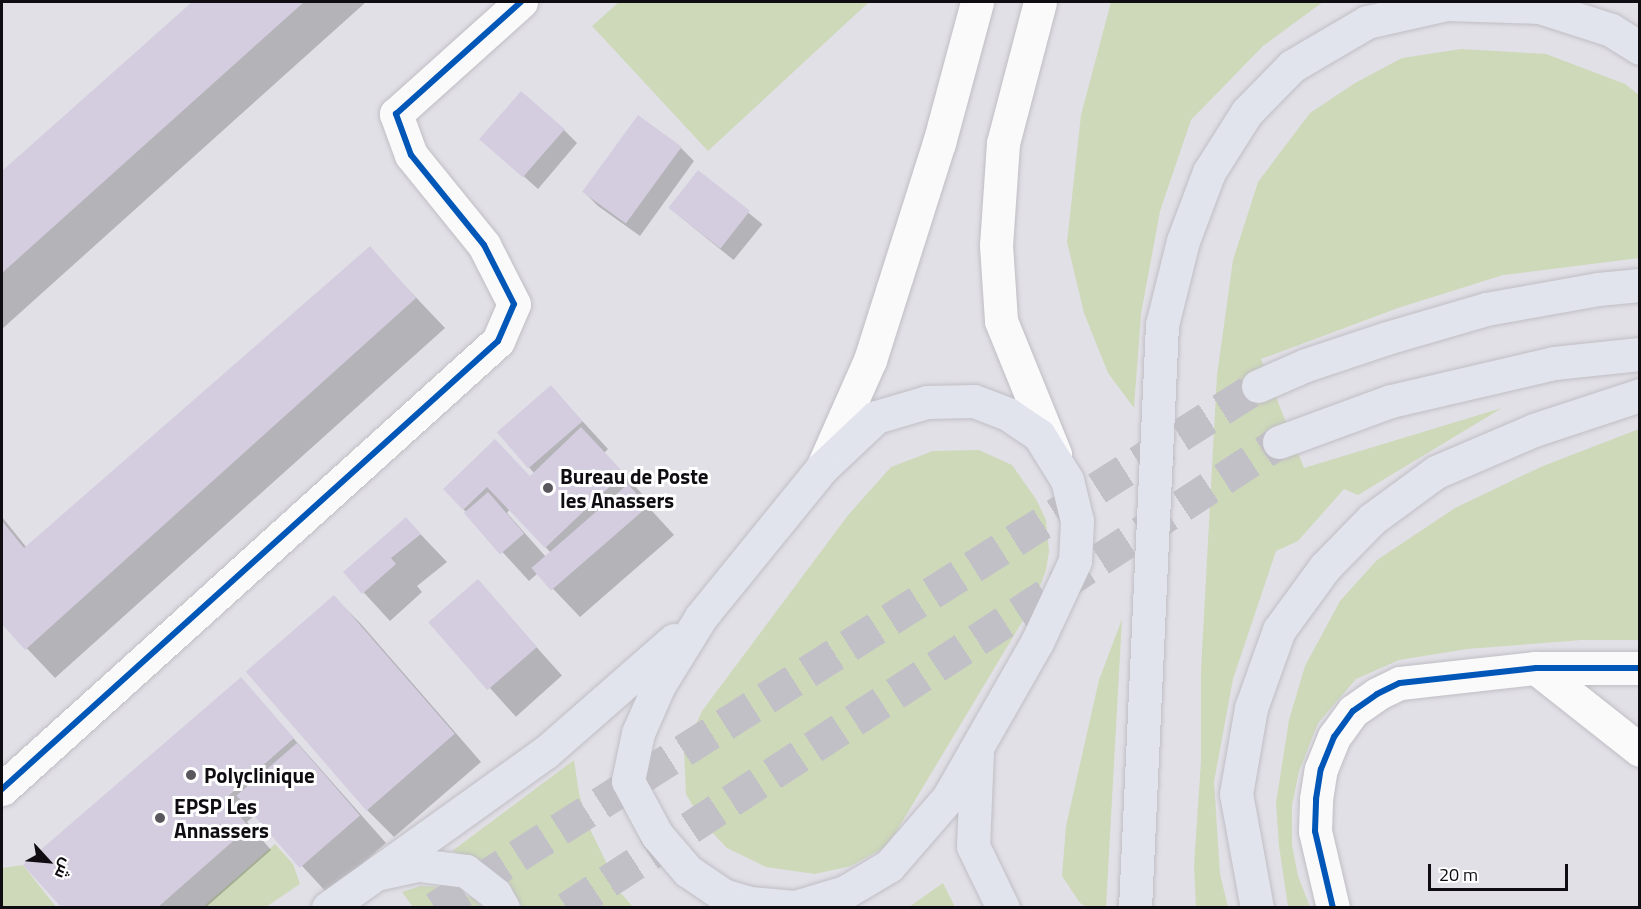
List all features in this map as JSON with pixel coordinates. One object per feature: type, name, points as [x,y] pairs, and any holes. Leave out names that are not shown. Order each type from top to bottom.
[{"type":"highway","points":[[1135,908],[1162,325],[1183,241],[1209,172],[1247,112],[1292,66],[1367,22],[1446,4],[1533,4],[1611,30],[1640,48]]},
{"type":"highway","points":[[1258,386],[1367,345],[1485,309],[1599,289],[1640,285]]},
{"type":"highway","points":[[1279,442],[1391,401],[1554,363],[1640,354]]},
{"type":"highway","points":[[1257,908],[1236,794],[1251,708],[1279,630],[1325,567],[1372,519],[1436,472],[1534,430],[1640,395]]},
{"type":"highway","points":[[974,401],[1008,414],[1039,435],[1067,480],[1077,521],[1075,561],[1037,642],[948,798],[889,866],[845,892],[792,907],[749,903],[723,895],[688,871],[657,835],[628,780],[638,733],[659,685],[701,616],[822,468],[876,417],[927,402],[974,401]]},
{"type":"highway","points":[[328,908],[546,752],[701,616]]},
{"type":"highway","points":[[978,746],[974,846],[1003,908]]},
{"type":"highway","points":[[375,873],[418,865],[466,871],[495,894],[502,908]]},
{"type":"highway","points":[[688,871],[697,908]]},
{"type":"street","points":[[2,789],[498,340],[514,304],[484,245],[411,155],[396,114],[521,2]]},
{"type":"street","points":[[822,468],[870,360],[939,143],[977,2]]},
{"type":"street","points":[[1040,2],[1003,143],[997,256],[1001,321],[1067,480]]},
{"type":"street","points":[[1536,668],[1640,750]]},
{"type":"street","points":[[1334,900],[1315,831],[1316,799],[1321,769],[1334,737],[1353,711],[1377,694],[1400,683],[1536,668],[1640,668]]},
{"type":"green space","points":[[619,2],[869,2],[708,151],[592,26]]},
{"type":"green space","points":[[1111,2],[1323,2],[1263,46],[1191,120],[1160,211],[1141,314],[1134,408],[1108,373],[1084,313],[1067,242],[1081,115]]},
{"type":"green space","points":[[1461,49],[1546,54],[1625,84],[1639,95],[1639,258],[1503,275],[1398,308],[1261,359],[1304,468],[1502,408],[1358,495],[1344,489],[1298,541],[1276,551],[1233,679],[1214,782],[1220,874],[1228,907],[1196,908],[1194,865],[1201,761],[1201,670],[1217,375],[1233,260],[1258,182],[1310,113],[1355,83],[1402,58]]},
{"type":"green space","points":[[1639,429],[1639,640],[1582,640],[1467,649],[1399,660],[1356,679],[1318,723],[1299,771],[1292,805],[1292,845],[1298,876],[1310,907],[1288,907],[1279,846],[1276,803],[1289,720],[1305,666],[1340,601],[1377,560],[1455,508],[1543,466]]},
{"type":"green space","points":[[979,450],[1012,465],[1036,499],[1046,520],[1049,551],[1046,570],[1034,602],[896,832],[884,848],[851,866],[815,874],[766,867],[727,848],[702,822],[686,794],[684,750],[702,711],[849,514],[891,467],[933,451]]},
{"type":"green space","points":[[1122,619],[1106,907],[1087,907],[1080,903],[1062,876],[1066,826],[1099,680]]},
{"type":"green space","points":[[574,760],[579,793],[589,827],[621,893],[633,907],[522,907],[508,882],[489,865],[452,851]]},
{"type":"green space","points":[[275,844],[293,864],[300,884],[266,907],[203,907]]},
{"type":"green space","points":[[23,865],[56,907],[2,907],[2,868]]},
{"type":"green space","points":[[943,883],[955,907],[909,907]]},
{"type":"green space","points":[[420,886],[442,887],[475,899],[481,907],[413,907],[402,892]]},
{"type":"building","points":[[192,2],[304,2],[2,273],[2,171]]},
{"type":"building","points":[[521,91],[565,129],[523,177],[479,139]]},
{"type":"building","points":[[638,115],[682,147],[626,224],[582,192]]},
{"type":"building","points":[[698,170],[750,211],[720,248],[668,208]]},
{"type":"building","points":[[370,246],[416,298],[25,650],[2,624],[2,521],[24,548]]},
{"type":"building","points":[[551,385],[582,421],[528,468],[497,432]]},
{"type":"building","name":"Bureau de Poste les Anassers","points":[[581,427],[624,473],[545,548],[487,487],[463,510],[443,489],[495,439],[530,476]]},
{"type":"building","points":[[628,484],[648,507],[551,591],[531,568]]},
{"type":"building","points":[[488,492],[524,534],[500,555],[464,513]]},
{"type":"building","points":[[406,517],[421,534],[391,558],[396,564],[362,594],[343,572]]},
{"type":"building","points":[[478,579],[537,647],[487,690],[428,622]]},
{"type":"building","points":[[334,595],[455,734],[366,811],[246,672]]},
{"type":"building","name":"Polyclinique","points":[[241,677],[294,738],[225,799],[249,827],[157,908],[62,908],[23,865]]},
{"type":"building","points":[[297,743],[360,815],[300,868],[237,795]]},
{"type":"tunnel","points":[[435,908],[1258,386]]},
{"type":"tunnel","points":[[567,908],[1279,442]]},
{"type":"cycle path","points":[[2,789],[498,341],[514,304],[484,245],[411,155],[396,114],[521,2]]},
{"type":"cycle path","points":[[1333,908],[1315,831],[1316,799],[1321,769],[1334,737],[1353,711],[1377,694],[1400,683],[1536,668],[1640,668]]},
{"type":"place","name":"Bureau de Poste les Anassers","points":[[548,488]]},
{"type":"place","name":"Polyclinique","points":[[191,775]]},
{"type":"place","name":"EPSP Les Annassers","points":[[160,818]]}]
